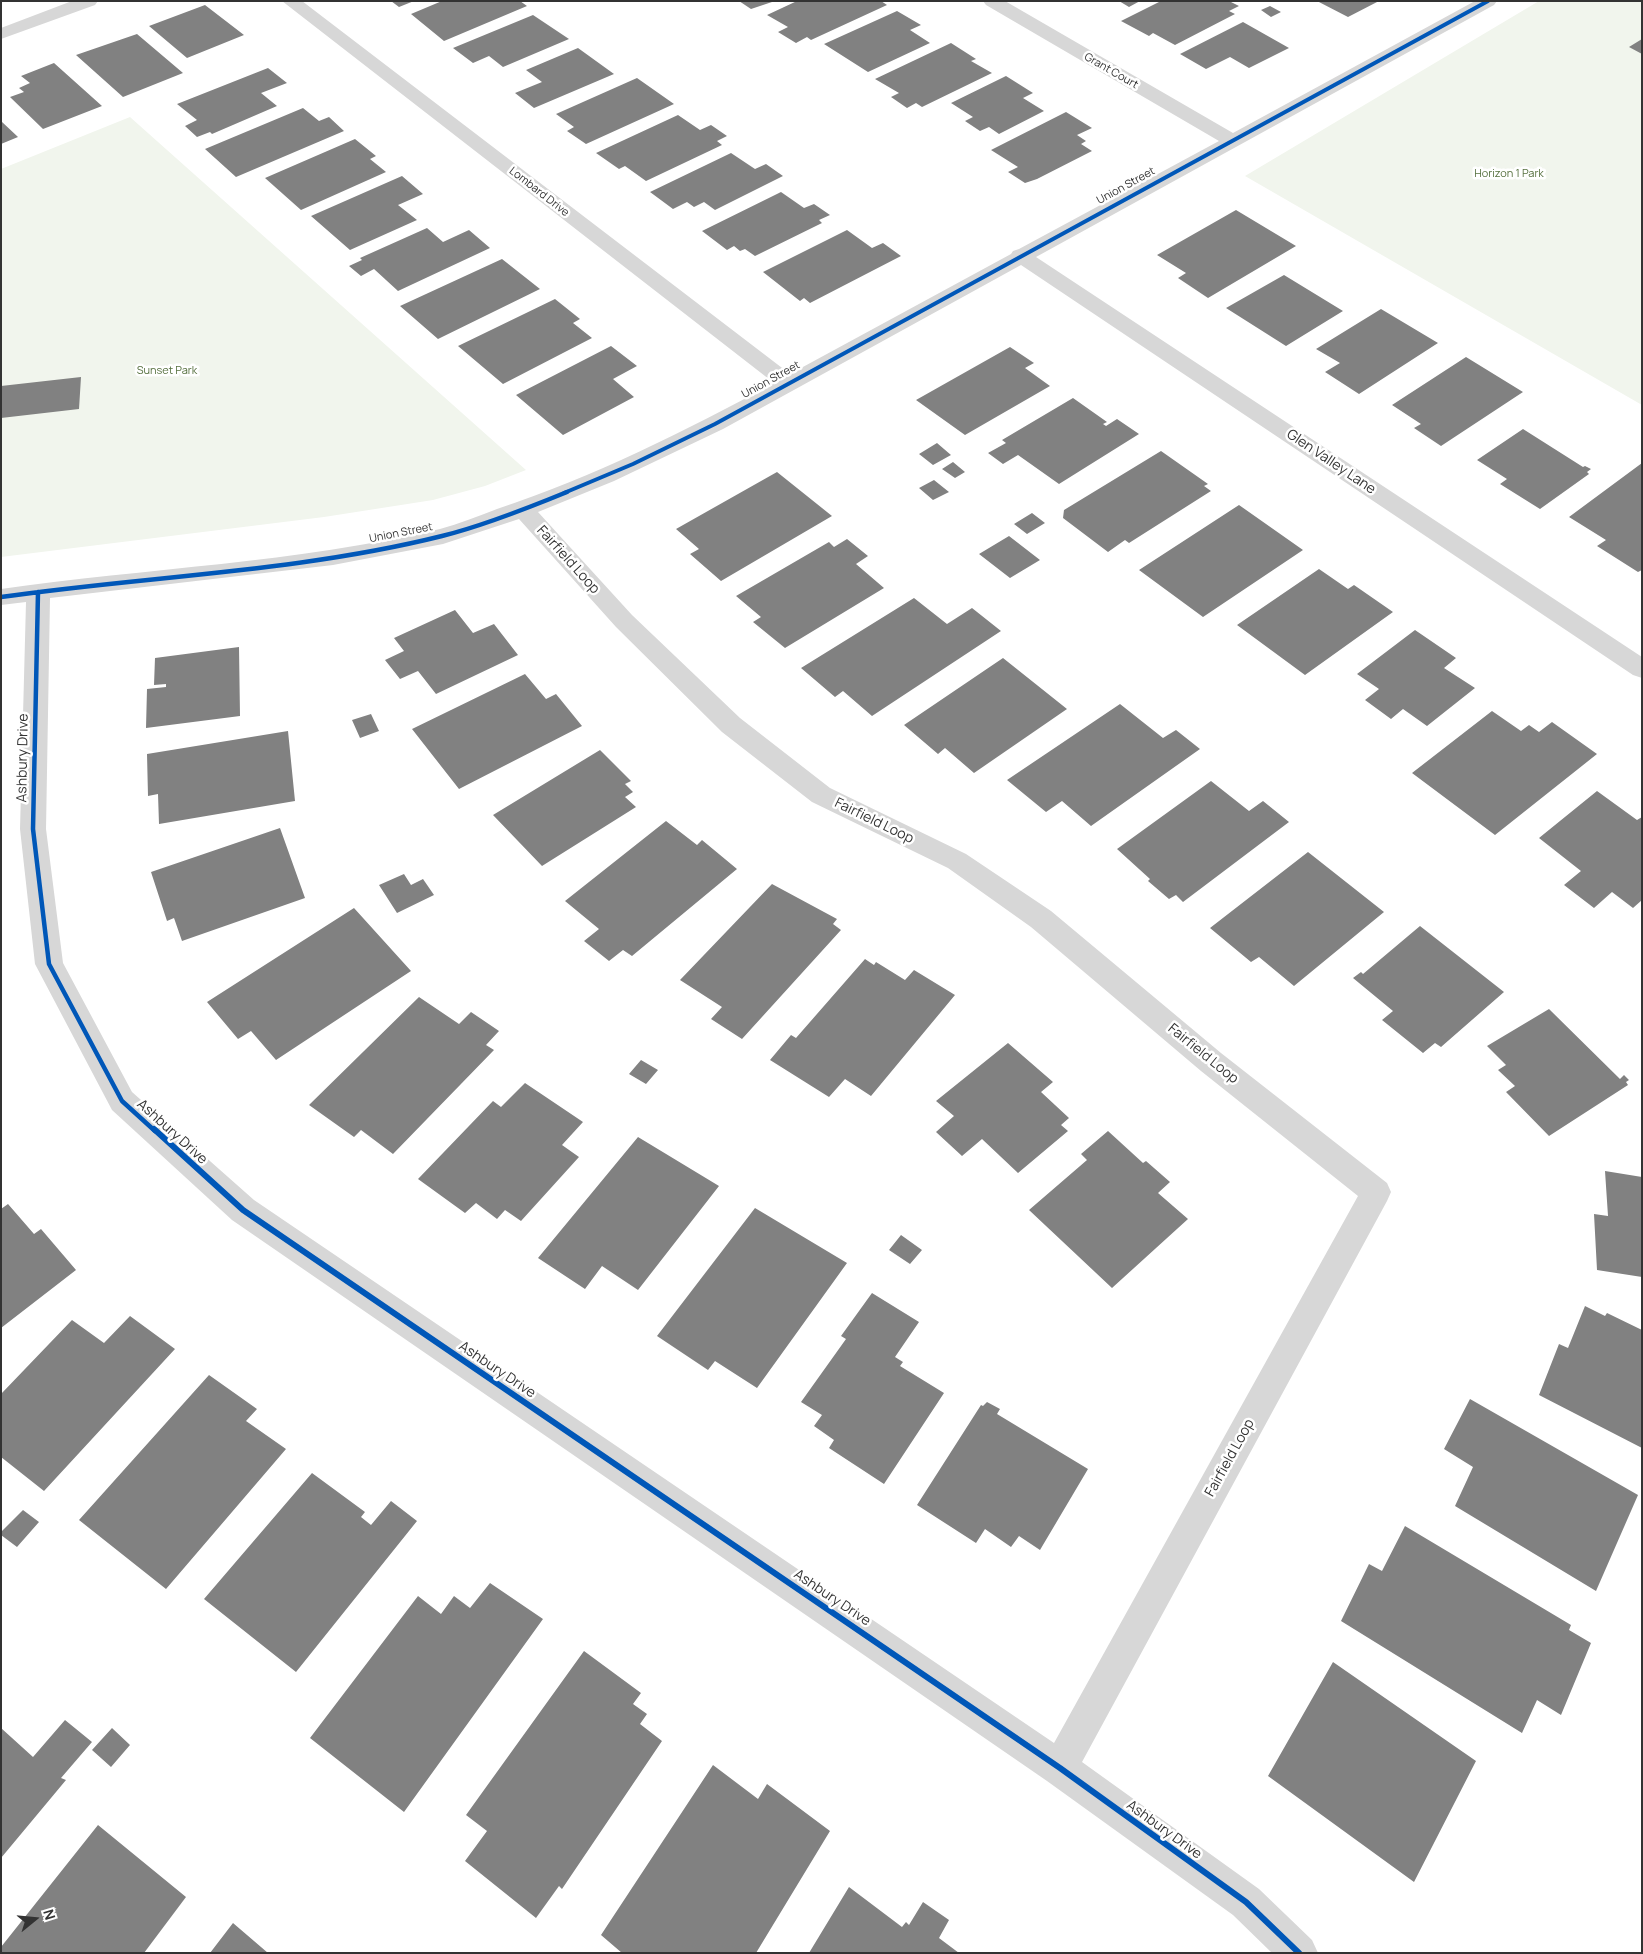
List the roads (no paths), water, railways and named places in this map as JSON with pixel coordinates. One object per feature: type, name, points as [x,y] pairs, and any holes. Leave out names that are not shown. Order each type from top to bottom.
[{"type":"street","points":[[1,34],[89,1]]},
{"type":"street","name":"Lombard Drive","points":[[291,1],[787,382]]},
{"type":"street","name":"Grant Court","points":[[992,1],[1231,140]]},
{"type":"street","name":"Union Street","points":[[1,597],[325,558],[444,535],[523,509],[643,460],[715,424],[787,382],[1488,1]]},
{"type":"street","name":"Glen Valley Lane","points":[[1020,255],[1642,669]]},
{"type":"street","name":"Fairfield Loop","points":[[523,509],[624,621],[731,725],[821,795],[957,861],[1041,919],[1211,1062],[1376,1192],[1060,1768]]},
{"type":"street","name":"Ashbury Drive","points":[[38,592],[33,829],[49,964],[122,1101],[243,1210],[1060,1768],[1246,1902],[1299,1953]]},
{"type":"park label","name":"Horizon 1 Park","points":[[1509,174]]},
{"type":"park label","name":"Sunset Park","points":[[167,371]]}]
